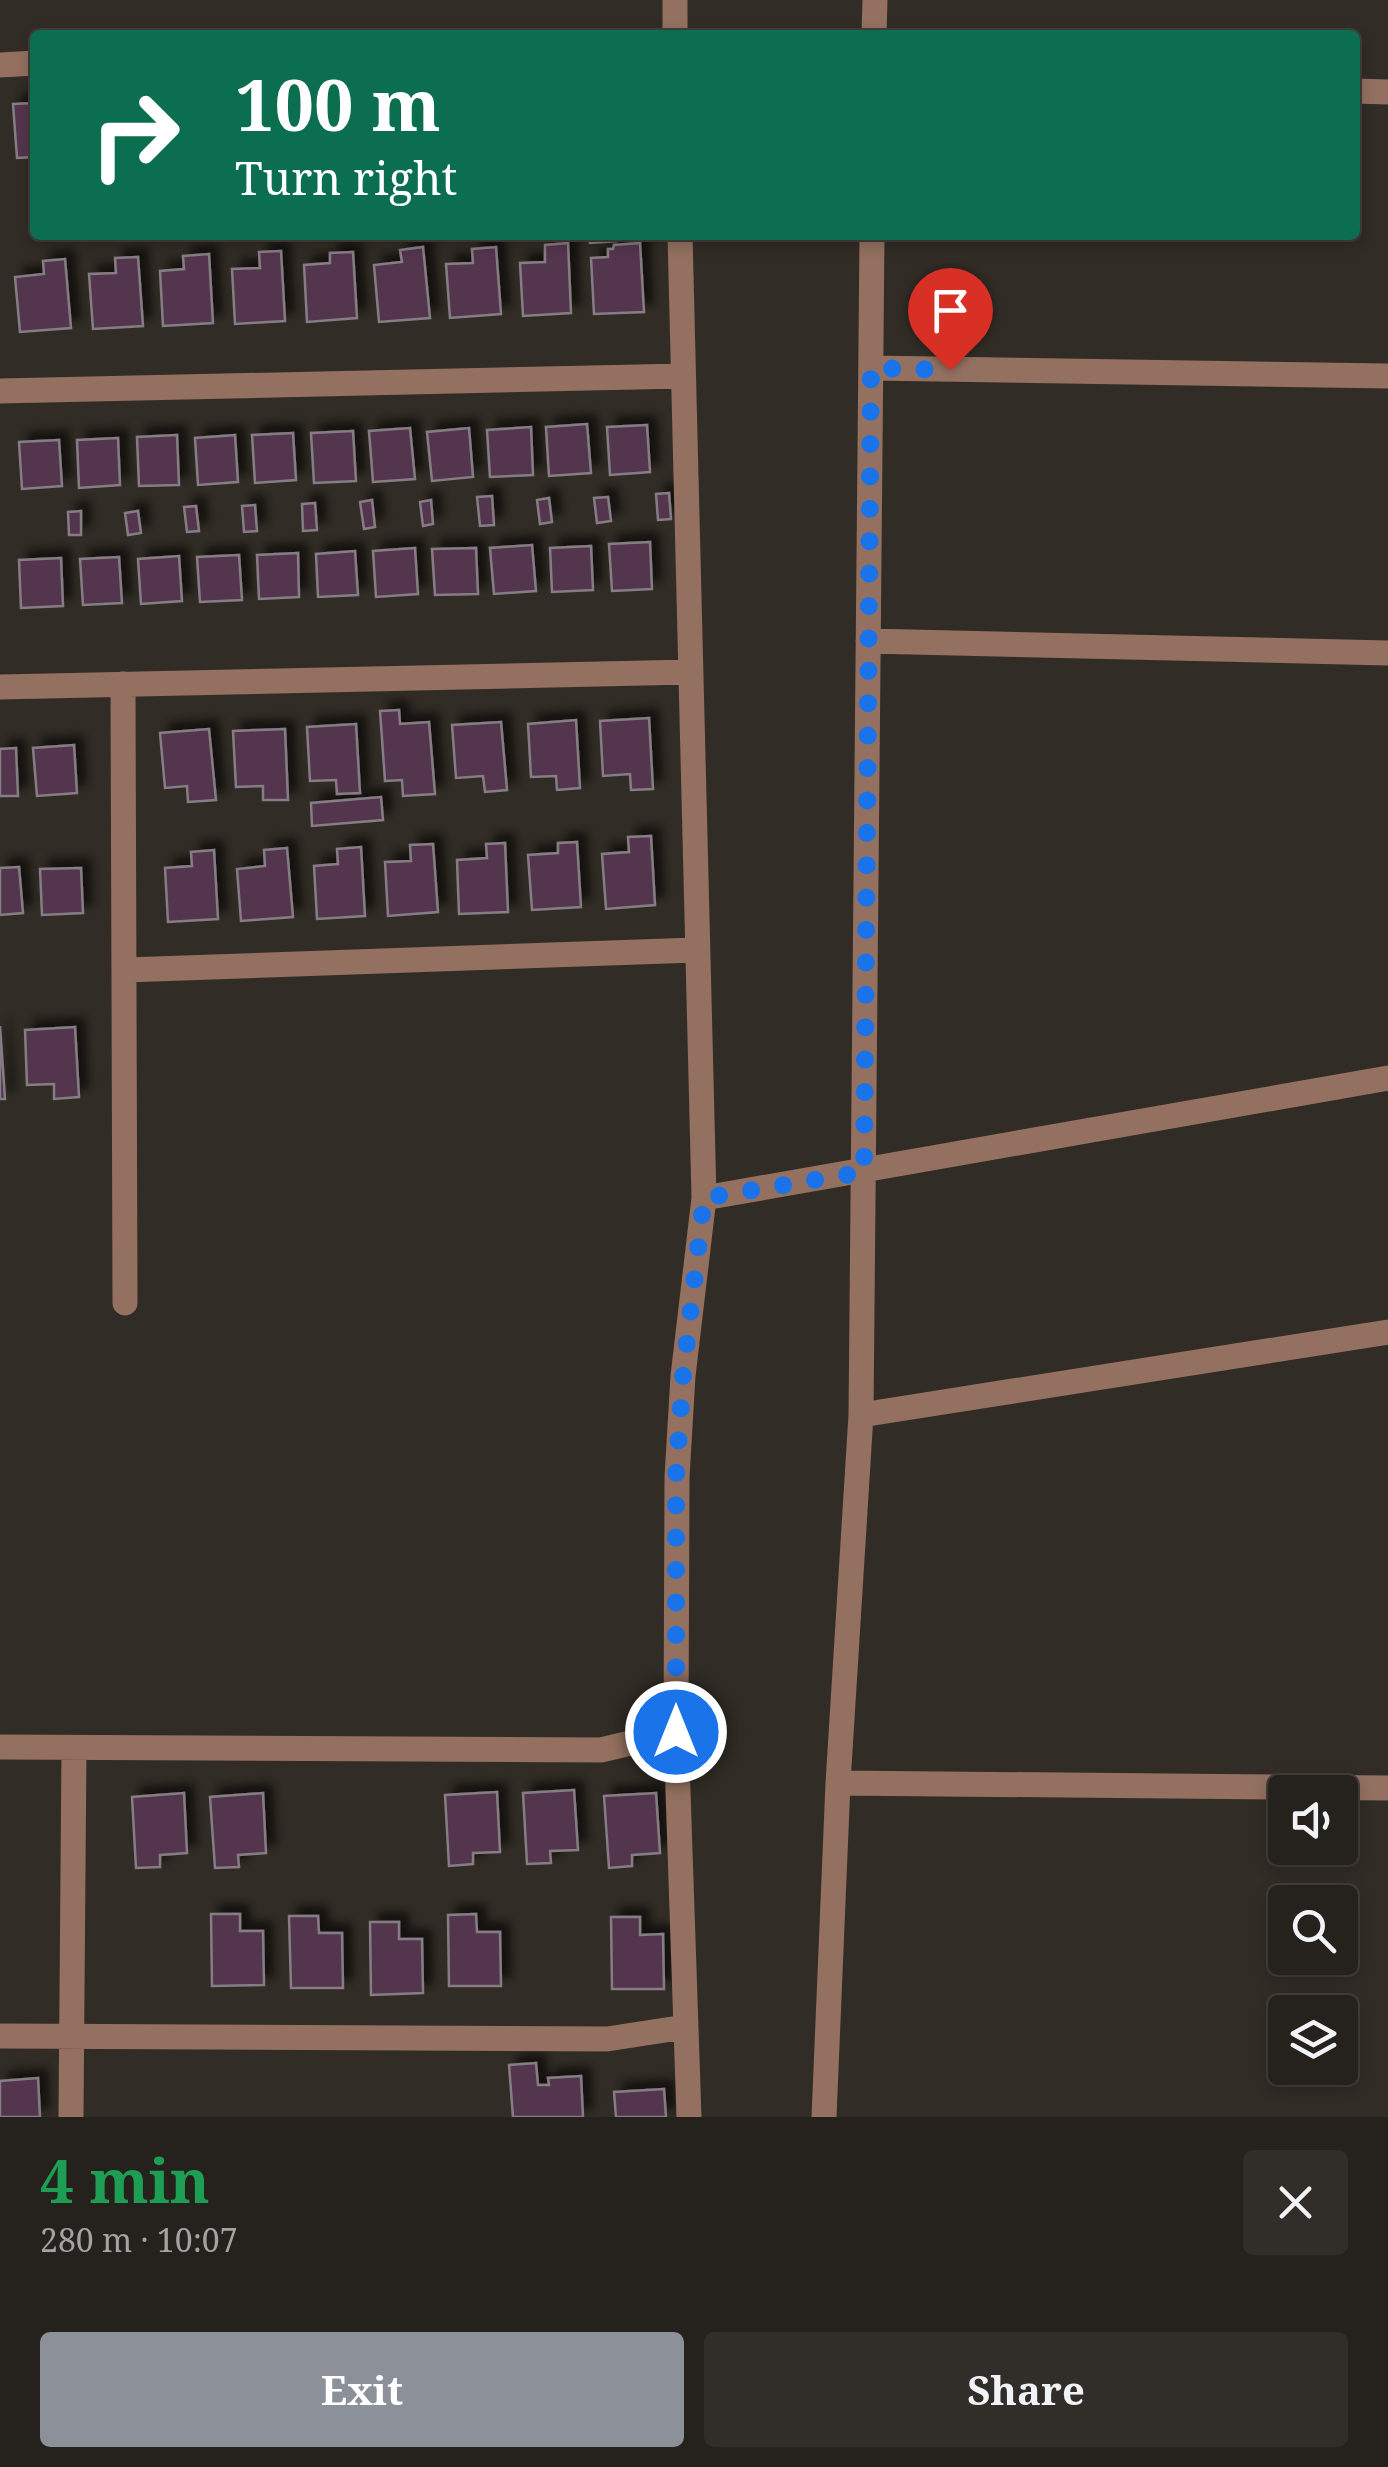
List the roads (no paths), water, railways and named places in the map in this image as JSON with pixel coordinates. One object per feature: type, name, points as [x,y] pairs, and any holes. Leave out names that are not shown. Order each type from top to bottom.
[{"type":"street","points":[[675,0],[675,30]]},
{"type":"street","points":[[874,0],[874,30]]},
{"type":"street","points":[[0,64],[30,64]]},
{"type":"street","points":[[1360,91],[1388,92]]},
{"type":"street","points":[[680,240],[704,1198],[683,1376],[676,1477],[676,1732],[689,2117]]},
{"type":"street","points":[[824,2117],[838,1782],[861,1415],[872,240]]},
{"type":"street","points":[[871,368],[1388,376]]},
{"type":"street","points":[[0,391],[683,376]]},
{"type":"street","points":[[868,641],[1388,653]]},
{"type":"street","points":[[0,687],[690,672]]},
{"type":"street","points":[[123,684],[126,1303]]},
{"type":"street","points":[[125,970],[696,950]]},
{"type":"street","points":[[704,1198],[1388,1078]]},
{"type":"street","points":[[861,1415],[1388,1332]]},
{"type":"street","points":[[0,1748],[601,1750],[676,1732]]},
{"type":"street","points":[[71,2117],[74,1748]]},
{"type":"street","points":[[838,1782],[1388,1788]]},
{"type":"street","points":[[0,2036],[607,2040],[686,2027]]}]
